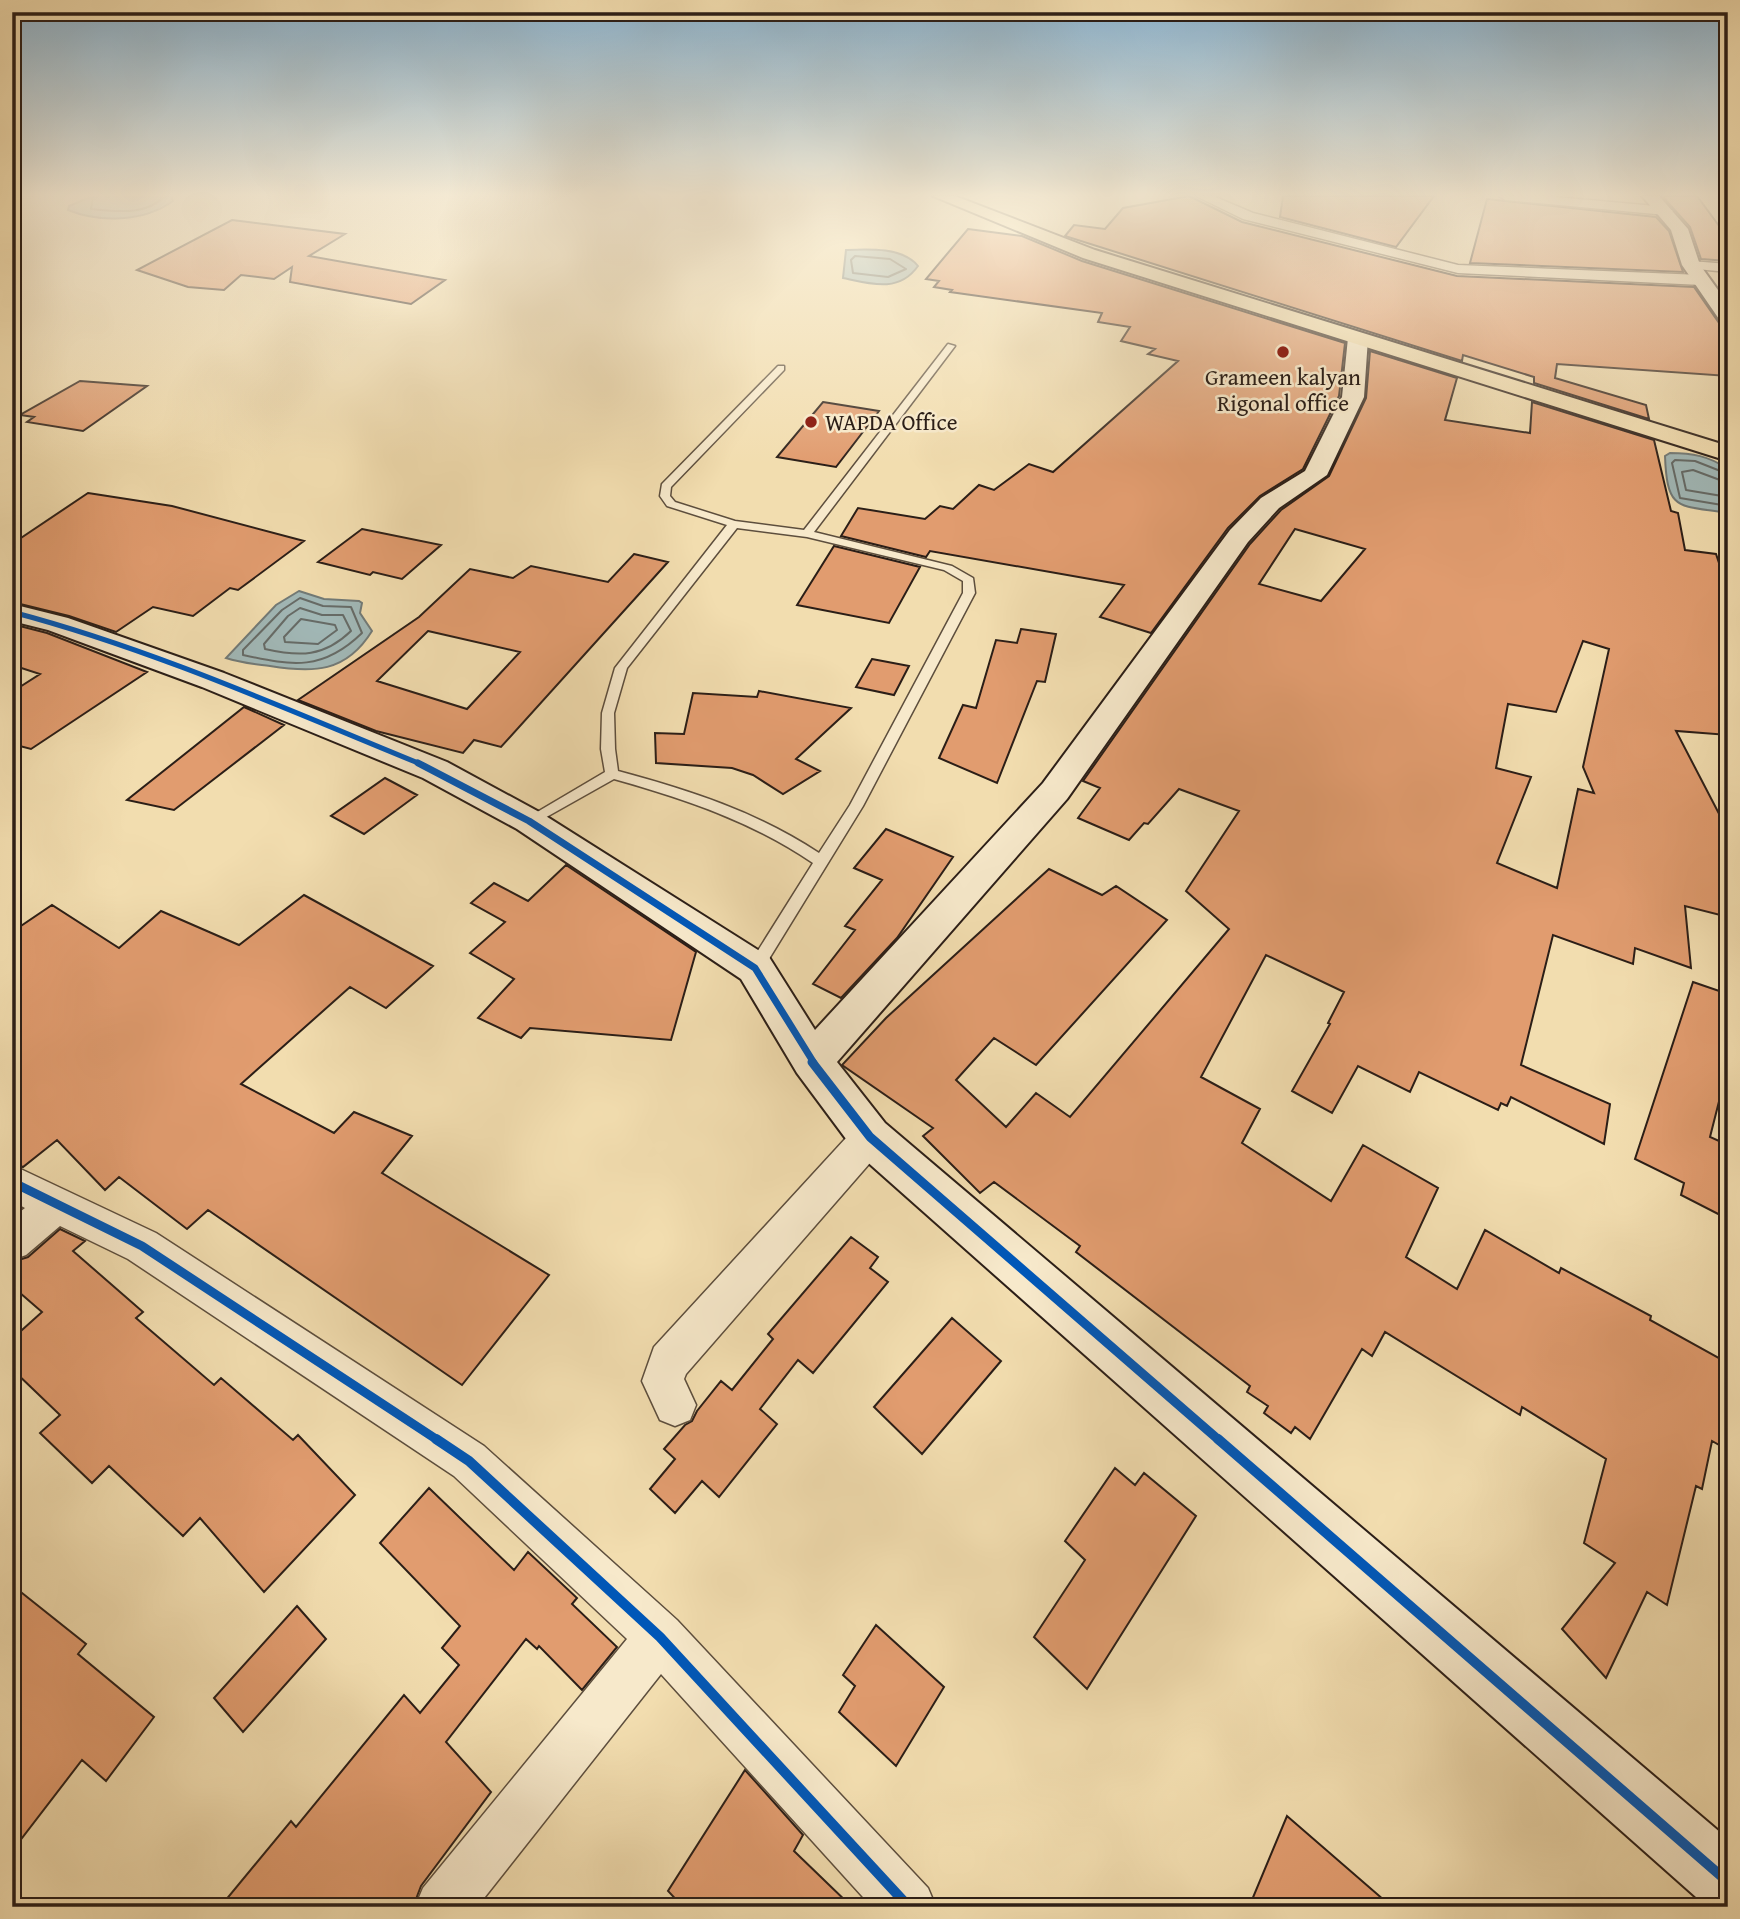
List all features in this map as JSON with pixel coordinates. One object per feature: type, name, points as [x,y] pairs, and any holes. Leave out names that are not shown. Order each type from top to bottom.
[{"type":"highway","points":[[1190,286],[1728,454]]},
{"type":"street","points":[[1705,286],[1728,318]]},
{"type":"street","points":[[812,1061],[1055,791],[1238,536],[1270,503],[1315,475],[1353,397],[1358,338]]},
{"type":"street","points":[[12,612],[58,624],[263,699],[435,770],[529,821],[755,968],[812,1061],[870,1137],[1728,1882]]},
{"type":"street","points":[[675,1405],[663,1381],[669,1362],[870,1137]]},
{"type":"street","points":[[12,1182],[142,1246],[469,1461],[660,1637],[909,1907]]},
{"type":"street","points":[[12,1242],[56,1206]]},
{"type":"street","points":[[442,1907],[660,1637]]},
{"type":"lane","points":[[807,534],[951,346]]},
{"type":"lane","points":[[755,968],[856,806],[970,593],[969,580],[948,568],[807,534],[734,524],[671,504],[665,496],[666,486],[781,368]]},
{"type":"lane","points":[[612,774],[608,749],[608,713],[621,668],[734,524]]},
{"type":"lane","points":[[529,821],[612,774],[737,812],[787,837],[821,861]]},
{"type":"water","points":[[1670,453],[1700,456],[1728,469],[1728,513],[1687,506],[1673,497],[1666,474],[1665,456]]},
{"type":"water","points":[[299,591],[324,599],[359,601],[362,603],[360,613],[372,631],[351,655],[327,667],[286,668],[226,658],[276,605]]},
{"type":"building","points":[[184,286],[229,286],[224,290]]},
{"type":"building","points":[[310,286],[437,286],[411,304]]},
{"type":"building","points":[[1161,286],[1345,343],[1339,396],[1303,469],[1260,496],[1228,528],[1151,633],[1100,617],[1124,585],[930,551],[926,557],[841,536],[858,508],[925,519],[940,506],[953,509],[979,485],[994,490],[1029,464],[1053,472],[1178,361],[1148,354],[1155,349],[1121,341],[1130,327],[1098,322],[1102,313],[950,292],[952,290],[934,287]]},
{"type":"building","points":[[1222,286],[1694,287],[1719,323],[1728,326],[1728,376],[1557,364],[1555,378],[1646,405],[1649,419],[1534,383],[1534,377],[1463,355],[1462,361]]},
{"type":"building","points":[[1370,351],[1457,378],[1445,420],[1530,433],[1532,402],[1654,440],[1671,511],[1678,513],[1685,550],[1716,554],[1728,590],[1728,735],[1676,731],[1728,831],[1728,917],[1685,906],[1691,968],[1635,948],[1633,964],[1553,935],[1521,1065],[1610,1104],[1604,1144],[1511,1097],[1507,1106],[1501,1103],[1498,1110],[1419,1072],[1410,1092],[1358,1066],[1332,1113],[1292,1091],[1330,1024],[1328,1023],[1344,992],[1266,955],[1201,1077],[1260,1109],[1242,1143],[1331,1201],[1363,1145],[1438,1188],[1406,1257],[1457,1289],[1485,1230],[1559,1273],[1561,1268],[1651,1316],[1650,1320],[1728,1363],[1728,1450],[1712,1441],[1702,1489],[1696,1486],[1667,1605],[1647,1592],[1606,1678],[1562,1629],[1615,1563],[1584,1543],[1606,1459],[1522,1407],[1520,1415],[1385,1332],[1372,1356],[1362,1349],[1310,1439],[1295,1427],[1291,1433],[1264,1413],[1268,1406],[1247,1392],[1250,1386],[1076,1252],[1080,1246],[994,1182],[980,1193],[923,1136],[933,1128],[842,1065],[886,1018],[1049,869],[1102,895],[1116,886],[1167,920],[1036,1065],[994,1038],[956,1080],[1006,1127],[1036,1093],[1070,1117],[1229,929],[1186,891],[1239,811],[1179,789],[1148,824],[1144,823],[1129,840],[1078,818],[1100,788],[1083,781],[1250,544],[1281,510],[1329,476],[1366,398]],"holes":[[[1295,529],[1365,549],[1321,601],[1259,584]],[[1583,641],[1609,649],[1583,767],[1594,793],[1578,789],[1557,888],[1497,863],[1531,777],[1496,768],[1508,704],[1556,712]]]},
{"type":"building","points":[[80,381],[147,386],[83,431],[27,422],[34,417],[20,415]]},
{"type":"building","points":[[823,402],[879,411],[836,467],[777,457]]},
{"type":"building","points":[[88,493],[172,506],[304,541],[238,590],[230,588],[193,616],[153,607],[116,632],[69,616],[12,602],[12,544]]},
{"type":"building","points":[[362,529],[441,545],[402,579],[373,572],[370,575],[318,562]]},
{"type":"building","points":[[834,546],[920,567],[889,623],[797,605]]},
{"type":"building","points":[[634,554],[668,562],[501,747],[474,740],[463,753],[376,731],[298,700],[419,617],[470,569],[513,578],[531,566],[608,582]],"holes":[[[428,631],[520,652],[467,709],[377,681]]]},
{"type":"building","points":[[12,624],[47,633],[147,672],[31,749],[12,744],[12,692],[40,674],[12,665]]},
{"type":"building","points":[[1021,629],[1056,634],[1045,682],[1037,681],[997,783],[939,758],[963,705],[976,708],[996,640],[1017,643]]},
{"type":"building","points":[[872,659],[909,666],[894,695],[856,687]]},
{"type":"building","points":[[759,691],[851,708],[796,759],[820,771],[783,794],[753,775],[732,768],[656,763],[655,733],[684,734],[693,693],[757,697]]},
{"type":"building","points":[[244,707],[284,725],[174,810],[127,800]]},
{"type":"building","points":[[385,778],[417,795],[364,834],[331,816]]},
{"type":"building","points":[[886,829],[953,857],[897,938],[841,998],[813,984],[855,930],[845,926],[882,880],[854,868]]},
{"type":"building","points":[[566,865],[696,952],[671,1040],[530,1028],[521,1038],[478,1018],[514,979],[470,953],[505,922],[471,903],[494,883],[528,901]]},
{"type":"building","points":[[304,895],[433,966],[386,1008],[350,987],[241,1084],[334,1133],[354,1112],[412,1136],[382,1173],[549,1275],[462,1385],[208,1210],[187,1229],[119,1177],[105,1190],[57,1140],[23,1167],[12,1163],[12,932],[52,905],[119,948],[161,911],[239,945]]},
{"type":"building","points":[[1693,982],[1728,994],[1728,1066],[1710,1137],[1728,1145],[1728,1219],[1681,1195],[1684,1183],[1635,1159]]},
{"type":"building","points":[[60,1229],[85,1241],[73,1251],[143,1312],[136,1318],[214,1385],[221,1378],[293,1440],[298,1435],[355,1495],[264,1592],[200,1518],[183,1536],[109,1466],[92,1483],[40,1433],[60,1415],[12,1369],[12,1339],[42,1312],[12,1286],[12,1262],[28,1257]]},
{"type":"building","points":[[851,1237],[878,1257],[870,1268],[888,1282],[813,1373],[798,1360],[760,1409],[777,1424],[719,1497],[702,1481],[675,1513],[650,1489],[675,1459],[664,1449],[685,1425],[692,1421],[721,1381],[732,1390],[773,1339],[768,1334]]},
{"type":"building","points":[[952,1318],[1001,1361],[922,1454],[874,1407]]},
{"type":"building","points":[[1115,1468],[1135,1485],[1144,1473],[1196,1516],[1087,1689],[1034,1637],[1085,1560],[1065,1541]]},
{"type":"building","points":[[429,1488],[514,1570],[528,1552],[577,1598],[572,1604],[617,1647],[582,1690],[539,1646],[537,1649],[526,1639],[446,1742],[491,1792],[421,1886],[413,1907],[220,1907],[291,1821],[296,1827],[404,1695],[420,1713],[459,1665],[442,1648],[460,1626],[380,1543]]},
{"type":"building","points":[[12,1585],[86,1644],[78,1654],[154,1717],[106,1781],[82,1760],[12,1851]]},
{"type":"building","points":[[297,1606],[326,1639],[243,1732],[214,1698]]},
{"type":"building","points":[[876,1625],[944,1687],[896,1766],[839,1712],[855,1686],[843,1675]]},
{"type":"building","points":[[745,1770],[803,1835],[794,1851],[852,1907],[683,1907],[668,1891]]},
{"type":"building","points":[[1287,1816],[1392,1907],[1249,1907]]},
{"type":"cycle path","points":[[12,612],[58,624],[213,680],[435,770],[529,821],[755,968],[812,1061],[870,1137],[1728,1882]]},
{"type":"cycle path","points":[[12,1182],[142,1246],[469,1461],[660,1637],[909,1907]]},
{"type":"place","name":"Grameen kalyan Rigonal office","points":[[1283,352]]},
{"type":"place","name":"WAPDA Office","points":[[811,422]]}]
